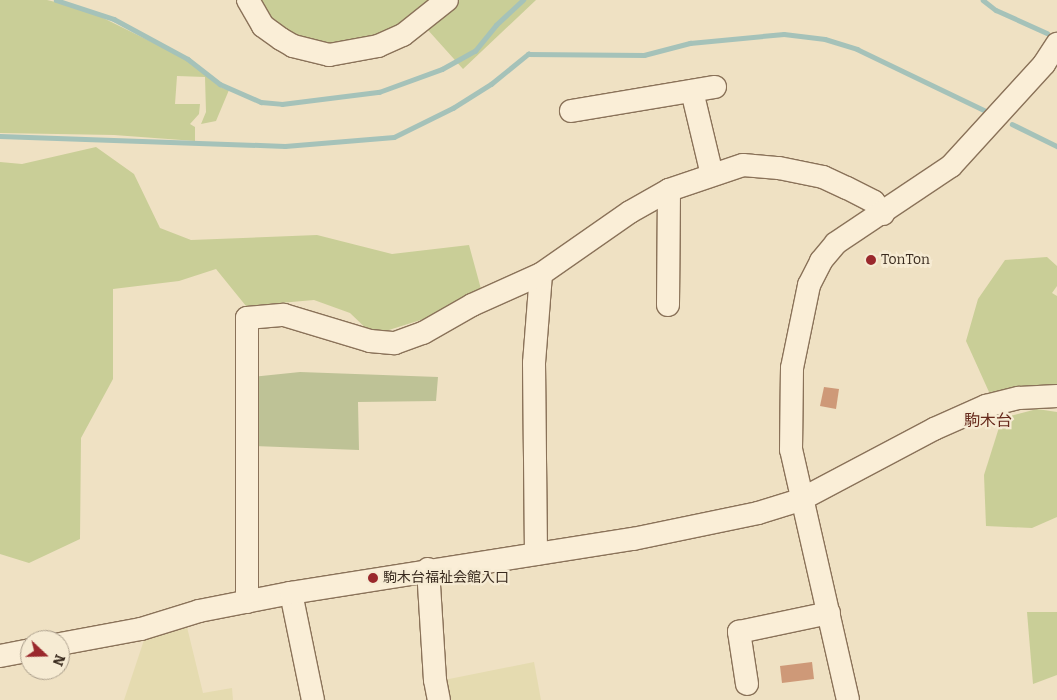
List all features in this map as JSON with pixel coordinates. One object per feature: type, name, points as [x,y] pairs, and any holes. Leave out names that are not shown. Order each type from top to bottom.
[{"type":"street","points":[[248,0],[263,26],[281,39],[293,46],[329,54],[359,51],[403,36],[447,0]]},
{"type":"street","points":[[848,700],[829,613],[800,500],[791,450],[791,386],[798,330],[809,285],[821,261],[836,242],[883,214],[950,166],[1044,64],[1057,44]]},
{"type":"street","points":[[571,111],[715,87]]},
{"type":"street","points":[[692,91],[712,174]]},
{"type":"street","points":[[247,602],[247,318],[284,315],[370,341],[395,343],[423,333],[472,305],[541,274],[630,212],[669,190],[743,165],[802,172],[847,188],[874,202],[883,214]]},
{"type":"street","points":[[668,305],[669,190]]},
{"type":"street","points":[[536,554],[534,363],[541,274]]},
{"type":"street","points":[[70,642],[141,628],[199,611],[291,593],[428,569],[633,539],[758,513],[800,500],[934,429],[986,406],[1019,398],[1057,396]]},
{"type":"street","points":[[428,569],[435,680],[439,700]]},
{"type":"street","points":[[291,593],[313,700]]},
{"type":"street","points":[[747,684],[739,632],[829,613]]},
{"type":"street","points":[[0,656],[20,652]]},
{"type":"shaded area","points":[[187,627],[203,693],[232,688],[233,700],[124,700],[146,634]]},
{"type":"shaded area","points":[[534,662],[541,700],[448,700],[444,680]]},
{"type":"green space","points":[[0,0],[47,0],[85,9],[184,58],[220,87],[229,90],[216,121],[201,124],[206,112],[205,77],[177,76],[175,104],[200,104],[199,114],[190,124],[195,127],[195,141],[114,135],[0,133]]},
{"type":"green space","points":[[252,0],[536,0],[463,69],[427,29],[290,50]]},
{"type":"green space","points":[[96,147],[134,174],[160,228],[191,240],[317,235],[392,254],[469,245],[484,300],[373,335],[350,313],[314,300],[246,306],[216,269],[179,281],[113,289],[113,379],[81,438],[80,539],[29,563],[0,554],[0,162],[22,164]]},
{"type":"green space","points":[[1047,257],[1057,266],[1057,286],[1052,293],[1057,296],[1057,388],[989,392],[966,341],[978,299],[1005,260]]},
{"type":"green space","points":[[300,372],[438,377],[436,401],[358,402],[359,450],[251,446],[252,377]]},
{"type":"green space","points":[[1037,409],[1057,412],[1057,517],[1032,528],[986,526],[984,475],[1002,418]]},
{"type":"green space","points":[[1027,612],[1057,612],[1057,675],[1033,684]]},
{"type":"building","points":[[824,387],[839,389],[836,409],[820,406]]},
{"type":"building","points":[[812,662],[814,679],[782,683],[780,666]]},
{"type":"waterway","points":[[56,0],[114,19],[188,59],[220,84],[261,102],[282,104],[379,92],[442,69],[475,51],[496,25],[523,0]]},
{"type":"waterway","points":[[983,0],[996,10],[1047,33]]},
{"type":"waterway","points":[[0,136],[285,146],[394,137],[453,108],[491,84],[528,54],[644,55],[690,43],[784,34],[825,39],[857,49],[988,112]]},
{"type":"waterway","points":[[1012,124],[1057,146]]},
{"type":"place","name":"TonTon","points":[[871,260]]},
{"type":"place","name":"駒木台福祉会館入口","points":[[373,578]]},
{"type":"district","name":"駒木台","points":[[988,421]]}]
